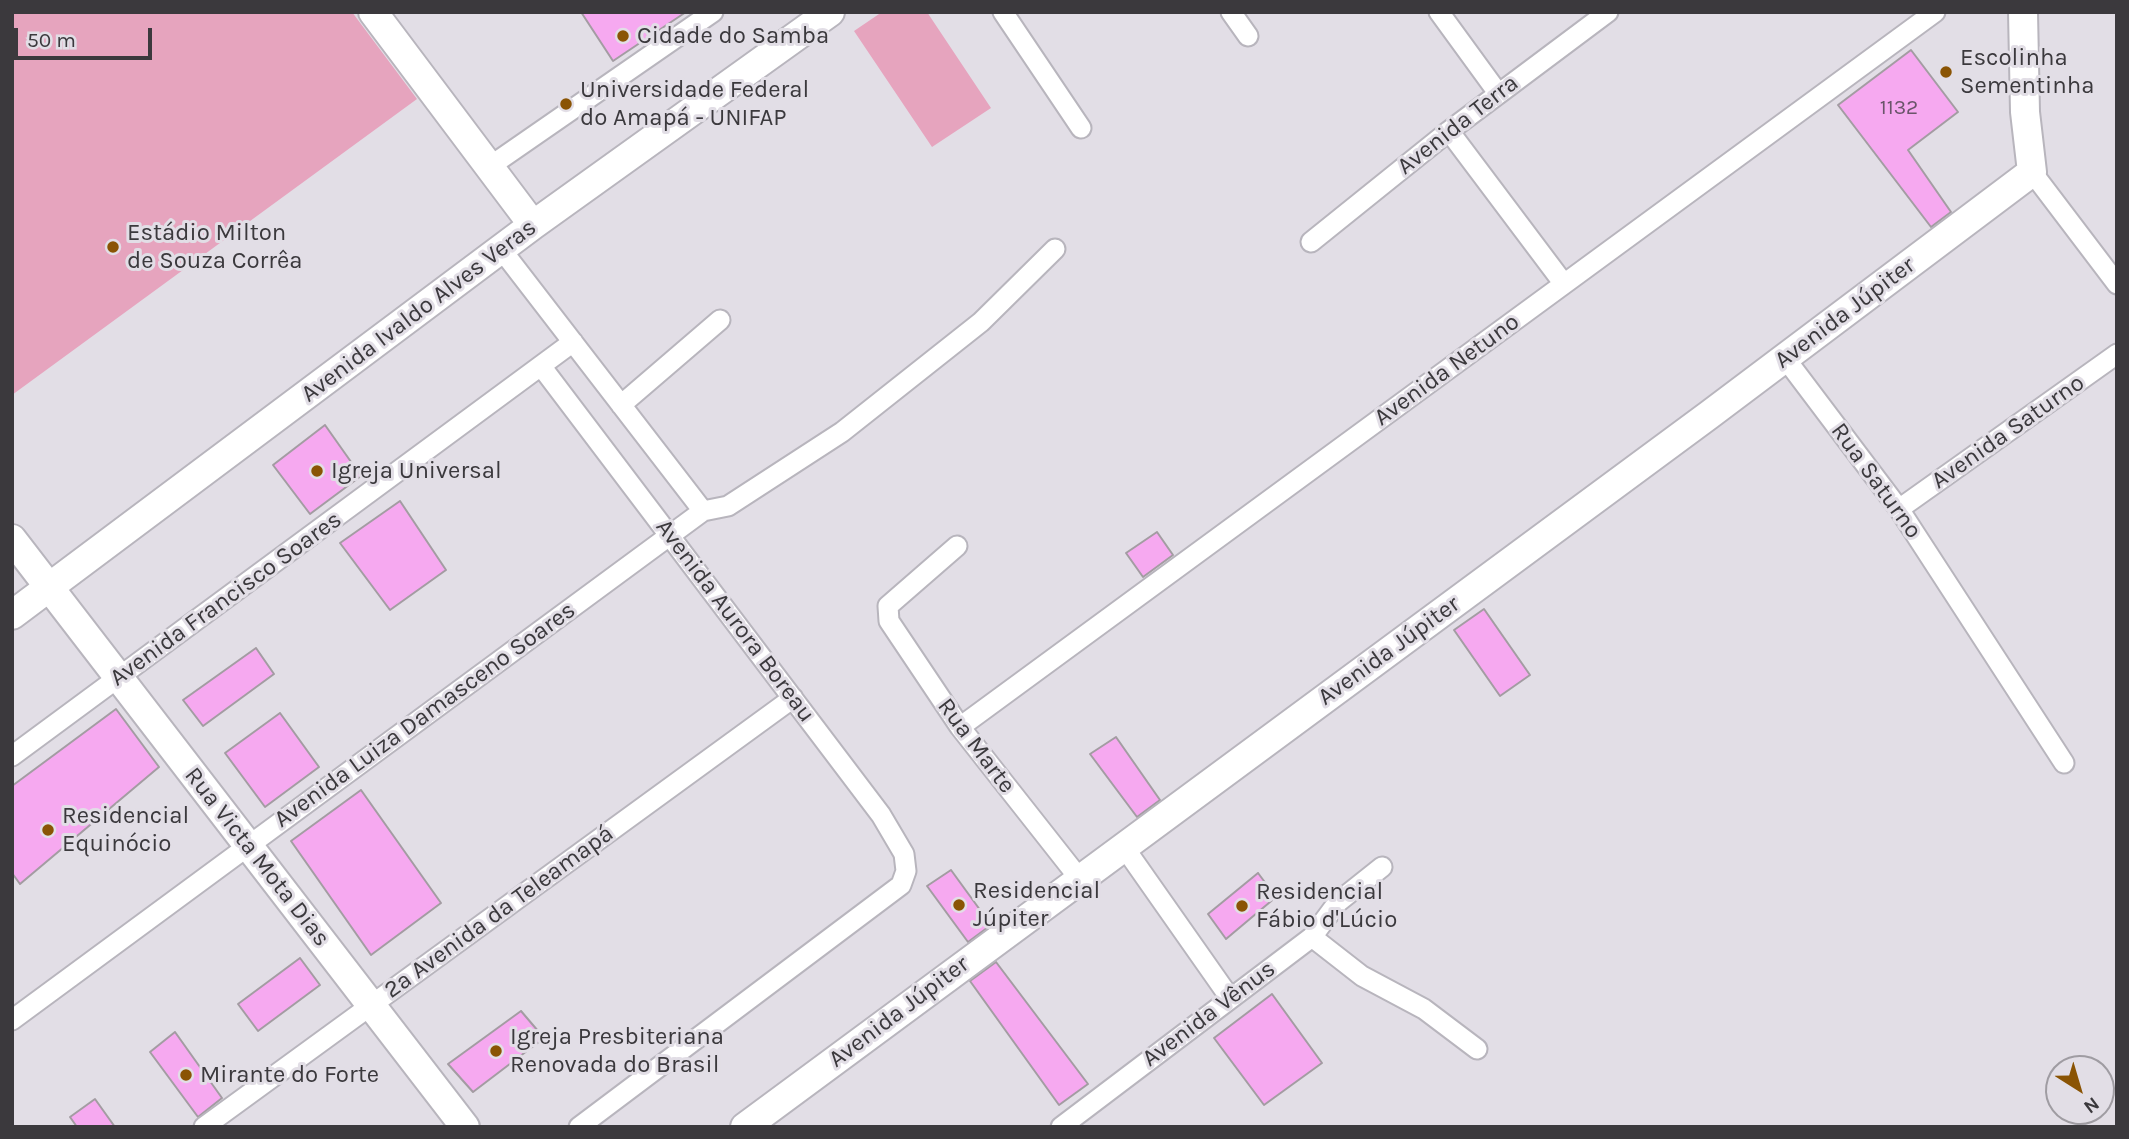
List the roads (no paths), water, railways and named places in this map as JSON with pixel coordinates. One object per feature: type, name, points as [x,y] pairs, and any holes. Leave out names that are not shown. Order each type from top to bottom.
[{"type":"street","points":[[373,12],[533,225]]},
{"type":"street","points":[[489,167],[713,12]]},
{"type":"street","name":"Avenida Ivaldo Alves Veras","points":[[12,615],[533,225],[830,12]]},
{"type":"street","points":[[1003,12],[1081,128]]},
{"type":"street","points":[[1231,12],[1248,36]]},
{"type":"street","points":[[1439,12],[1498,93]]},
{"type":"street","name":"Avenida Terra","points":[[1311,242],[1498,93],[1608,12]]},
{"type":"street","name":"Avenida Netuno","points":[[960,727],[1935,12]]},
{"type":"street","points":[[2023,12],[2025,111],[2032,173],[2117,284]]},
{"type":"street","points":[[1449,131],[1564,284]]},
{"type":"street","name":"Avenida Júpiter","points":[[764,1121],[1079,878],[2032,173]]},
{"type":"street","points":[[501,249],[703,511]]},
{"type":"street","name":"Avenida Luiza Damasceno Soares","points":[[12,1020],[703,511],[728,506],[842,432],[981,322],[1055,249]]},
{"type":"street","points":[[621,405],[720,320]]},
{"type":"street","name":"Avenida Francisco Soares","points":[[12,756],[573,342]]},
{"type":"street","name":"Avenida Saturno","points":[[1899,509],[2117,354]]},
{"type":"street","name":"Rua Saturno","points":[[1785,358],[1899,509],[2064,763]]},
{"type":"street","name":"Avenida Aurora Boreau","points":[[541,366],[896,837],[904,854],[906,872],[901,885],[579,1127]]},
{"type":"street","name":"Rua Victa Mota Dias","points":[[12,539],[465,1127]]},
{"type":"street","name":"Rua Marte","points":[[957,546],[888,606],[892,627],[960,727],[1079,878]]},
{"type":"street","name":"2a Avenida da Teleamapá","points":[[204,1127],[793,698]]},
{"type":"street","points":[[1124,847],[1230,998]]},
{"type":"street","name":"Avenida Vênus","points":[[1061,1127],[1312,937],[1338,902],[1382,867]]},
{"type":"street","points":[[1312,937],[1362,976],[1424,1009],[1477,1049]]},
{"type":"place","name":"Cidade do Samba","points":[[623,36]]},
{"type":"place","name":"Escolinha Sementinha","points":[[1946,72]]},
{"type":"place","name":"Universidade Federal do Amapá - UNIFAP","points":[[566,104]]},
{"type":"place","name":"Estádio Milton de Souza Corrêa","points":[[113,247]]},
{"type":"place","name":"Igreja Universal","points":[[317,471]]},
{"type":"place","name":"Residencial Equinócio","points":[[48,830]]},
{"type":"place","name":"Residencial Júpiter","points":[[959,905]]},
{"type":"place","name":"Residencial Fábio d'Lúcio","points":[[1242,906]]},
{"type":"place","name":"Igreja Presbiteriana Renovada do Brasil","points":[[496,1051]]},
{"type":"place","name":"Mirante do Forte","points":[[186,1075]]}]
